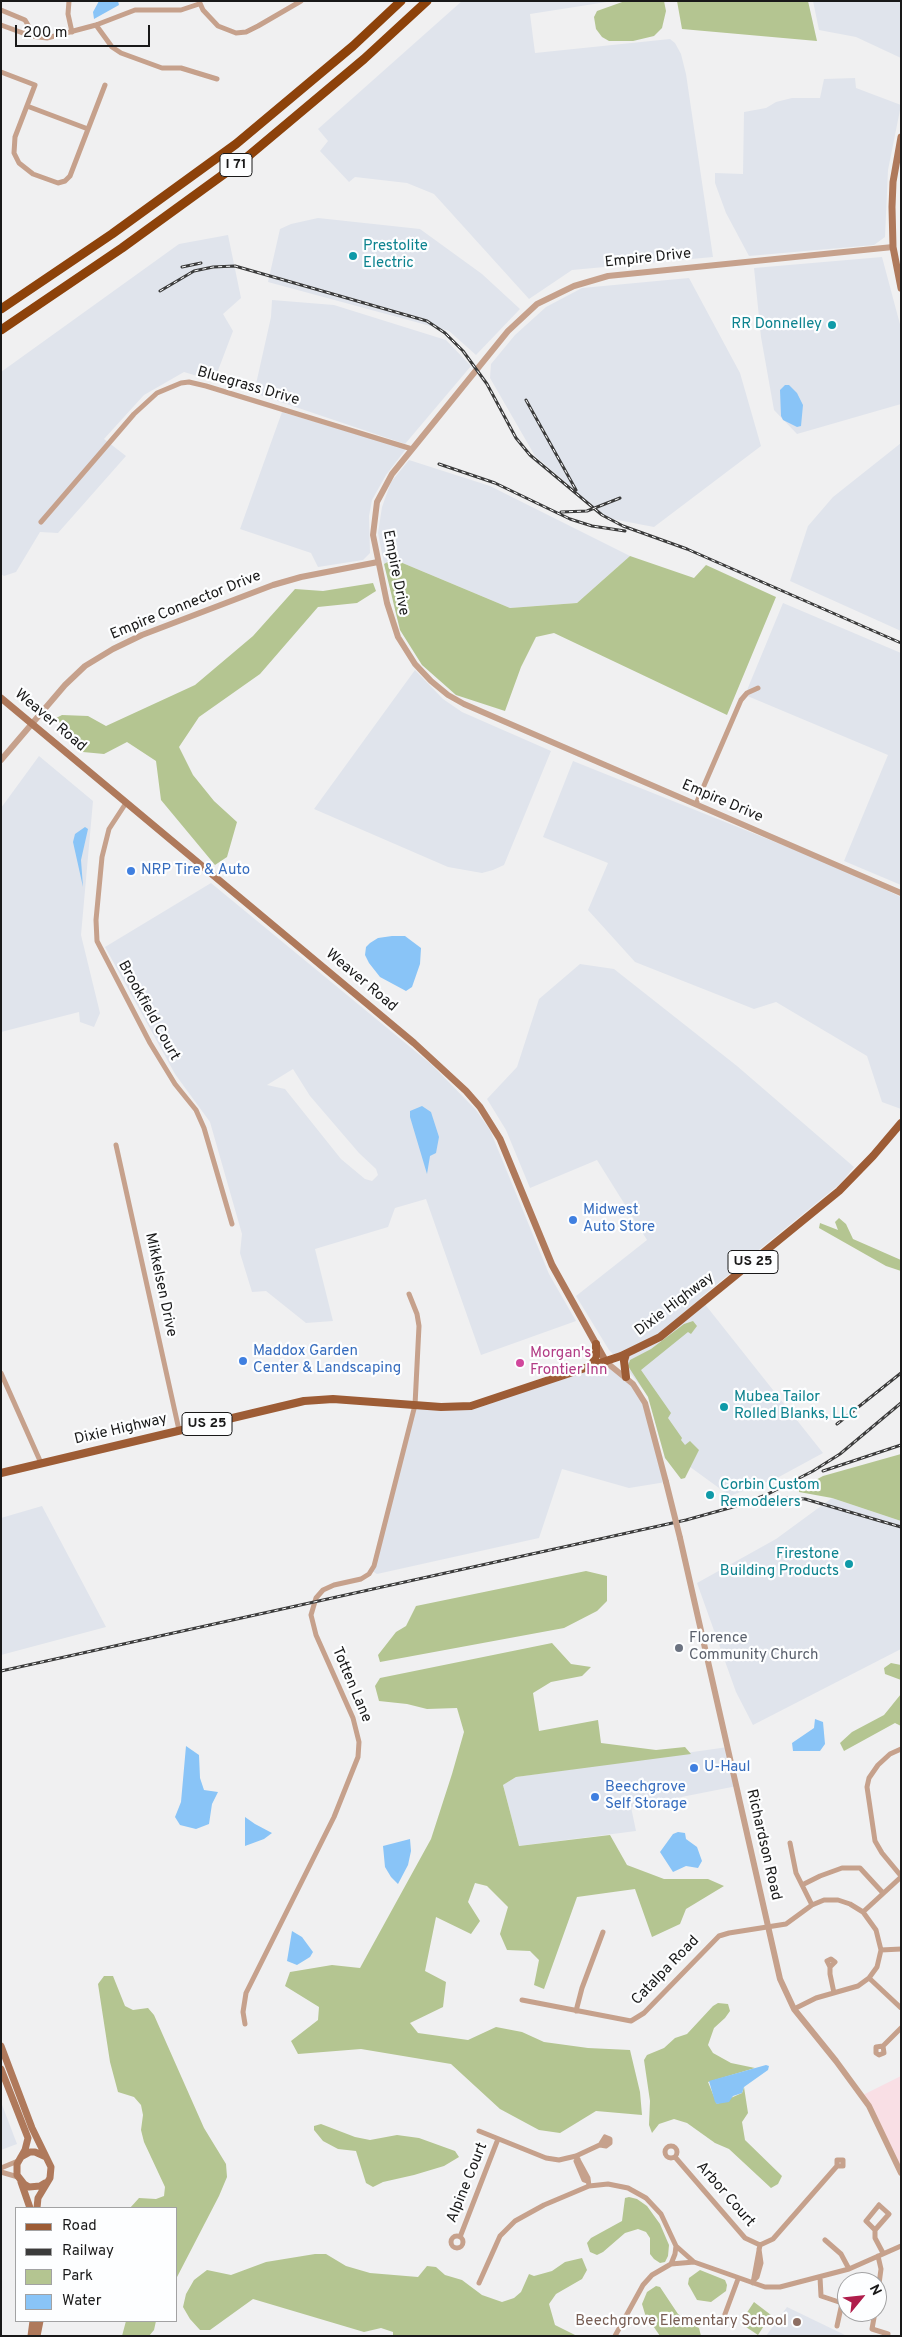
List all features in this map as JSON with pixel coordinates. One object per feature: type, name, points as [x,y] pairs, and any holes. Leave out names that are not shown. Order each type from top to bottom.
[{"type":"highway","name":"I 71","points":[[1,309],[179,186],[236,144],[353,46],[401,1]]},
{"type":"highway","name":"I 71","points":[[1,330],[145,232],[246,158],[364,59],[427,1]]},
{"type":"main road","points":[[901,137],[893,182],[894,247],[901,288]]},
{"type":"main road","name":"Weaver Road","points":[[1,698],[414,1043],[466,1091],[480,1107],[500,1139],[548,1256],[606,1362]]},
{"type":"main road","name":"Dixie Highway","points":[[1,1472],[288,1404],[319,1399],[447,1408],[471,1406],[606,1362],[660,1337],[833,1196],[873,1156],[901,1123]]},
{"type":"main road","points":[[591,1367],[596,1356],[596,1344]]},
{"type":"main road","points":[[626,1354],[624,1361],[626,1376]]},
{"type":"main road","points":[[1,2046],[32,2128],[51,2167],[47,2181],[38,2198],[37,2207]]},
{"type":"main road","points":[[1,2069],[28,2138],[25,2150],[16,2169],[30,2207]]},
{"type":"main road","points":[[19,2160],[30,2152],[46,2157]]},
{"type":"main road","points":[[19,2179],[35,2187],[47,2181]]},
{"type":"main road","points":[[31,2336],[33,2322]]},
{"type":"main road","points":[[37,2336],[40,2322]]},
{"type":"street","points":[[69,1],[68,14],[72,32]]},
{"type":"street","points":[[1,25],[26,34],[46,38],[96,25],[142,5],[181,10],[199,3],[218,26],[236,33],[246,32],[301,1]]},
{"type":"street","points":[[1,10],[25,20],[28,25],[26,34]]},
{"type":"street","points":[[96,25],[112,48],[121,53],[162,68],[181,68],[217,79]]},
{"type":"street","points":[[1,72],[34,85],[15,137],[14,153],[22,167],[37,176],[58,183],[68,179],[105,85]]},
{"type":"street","points":[[27,106],[88,129]]},
{"type":"street","name":"Empire Drive","points":[[894,247],[620,274],[594,279],[574,286],[536,304],[508,331],[384,484],[377,502],[373,535],[388,606],[398,637],[415,664],[439,688],[464,704],[901,893]]},
{"type":"street","name":"Bluegrass Drive","points":[[41,522],[134,414],[157,393],[182,383],[190,382],[206,386],[412,449]]},
{"type":"street","name":"Empire Connector Drive","points":[[1,760],[78,672],[96,658],[126,642],[273,585],[301,577],[378,562]]},
{"type":"street","points":[[696,804],[741,700],[747,693],[758,688]]},
{"type":"street","name":"Brookfield Court","points":[[126,803],[110,829],[102,857],[96,920],[98,941],[150,1044],[175,1084],[196,1110],[204,1128],[232,1224]]},
{"type":"street","name":"Mikkelsen Drive","points":[[116,1145],[179,1430]]},
{"type":"street","points":[[409,1294],[417,1314],[419,1326],[415,1405]]},
{"type":"street","name":"Richardson Road","points":[[606,1362],[626,1376],[645,1403],[680,1538],[780,1979],[794,2009],[836,2061],[868,2106],[901,2173]]},
{"type":"street","points":[[1,1373],[42,1463]]},
{"type":"street","name":"Totten Lane","points":[[245,2024],[242,2012],[246,1993],[334,1818],[359,1751],[359,1737],[353,1718],[316,1635],[311,1620],[311,1609],[316,1598],[323,1590],[334,1585],[361,1579],[372,1571],[415,1405]]},
{"type":"street","points":[[863,1912],[901,1877],[875,1841],[867,1787],[869,1778],[878,1765],[890,1754],[901,1749]]},
{"type":"street","points":[[790,1843],[796,1873],[812,1905]]},
{"type":"street","points":[[802,1885],[842,1868],[860,1868],[883,1893]]},
{"type":"street","points":[[769,1928],[786,1924],[812,1905],[824,1900],[838,1900],[850,1904],[863,1912],[876,1930],[881,1950],[877,1967],[869,1978],[858,1986],[816,1998],[794,2009]]},
{"type":"street","name":"Catalpa Road","points":[[522,2000],[625,2021],[634,2020],[644,2013],[713,1940],[729,1932],[769,1928]]},
{"type":"street","points":[[576,2011],[582,1988],[603,1932]]},
{"type":"street","points":[[881,1950],[901,1949]]},
{"type":"street","points":[[830,1967],[834,1993]]},
{"type":"street","points":[[869,1978],[901,2008]]},
{"type":"street","points":[[883,2046],[901,2028]]},
{"type":"street","points":[[479,2131],[546,2158],[558,2160],[577,2157],[606,2142]]},
{"type":"street","name":"Alpine Court","points":[[460,2237],[498,2139]]},
{"type":"street","points":[[577,2157],[581,2161],[588,2178],[588,2184]]},
{"type":"street","name":"Arbor Court","points":[[675,2157],[745,2238],[760,2247],[773,2239],[837,2166]]},
{"type":"street","points":[[1,2170],[19,2160]]},
{"type":"street","points":[[1,2170],[19,2179]]},
{"type":"street","points":[[478,2283],[500,2236],[515,2221],[588,2184],[619,2185],[638,2192],[654,2205],[661,2214],[676,2246],[694,2262],[765,2287],[780,2287],[849,2268],[881,2255],[901,2244]]},
{"type":"street","points":[[875,2230],[866,2221],[879,2206],[889,2214],[875,2230],[875,2238],[881,2255],[882,2272]]},
{"type":"street","points":[[825,2240],[841,2254],[849,2268]]},
{"type":"street","points":[[671,2264],[676,2254],[676,2246]]},
{"type":"street","points":[[753,2282],[757,2277],[761,2263],[760,2247]]},
{"type":"street","points":[[614,2336],[642,2285],[652,2275],[671,2264],[694,2262]]},
{"type":"street","points":[[820,2277],[821,2296],[842,2303],[837,2326]]},
{"type":"street","points":[[725,2314],[738,2278]]},
{"type":"street","points":[[873,2322],[872,2329],[888,2334]]},
{"type":"shaded area","points":[[462,1],[613,1],[530,14],[535,53],[670,39],[675,43],[681,54],[686,74],[713,257],[572,270],[529,299],[434,194],[407,183],[355,177],[349,182],[320,151],[328,141],[318,129]]},
{"type":"shaded area","points":[[813,1],[901,1],[901,58],[856,37],[819,30]]},
{"type":"shaded area","points":[[855,78],[856,88],[901,105],[888,170],[885,237],[874,245],[749,256],[726,213],[715,183],[715,173],[743,174],[744,112],[766,108],[776,102],[792,98],[820,98],[824,79]]},
{"type":"shaded area","points":[[318,218],[420,229],[482,274],[520,309],[476,355],[449,331],[268,282],[280,229],[291,224]]},
{"type":"shaded area","points":[[228,235],[241,298],[223,314],[233,331],[214,381],[184,372],[144,395],[104,439],[126,456],[58,533],[40,532],[16,572],[4,576],[1,574],[1,372],[179,244]]},
{"type":"shaded area","points":[[882,257],[901,328],[901,404],[797,434],[774,410],[761,337],[754,268]]},
{"type":"shaded area","points":[[689,278],[740,373],[761,446],[654,527],[607,518],[535,456],[490,378],[491,364],[515,335],[546,307],[582,288]]},
{"type":"shaded area","points":[[272,300],[334,305],[446,340],[471,366],[405,444],[254,393],[271,317]]},
{"type":"shaded area","points":[[282,412],[406,449],[386,475],[372,500],[369,516],[370,553],[363,560],[318,567],[311,553],[240,529]]},
{"type":"shaded area","points":[[901,443],[901,631],[790,581],[808,526],[833,497]]},
{"type":"shaded area","points":[[409,460],[490,486],[630,556],[577,603],[510,608],[393,559],[384,564],[378,533],[382,507],[391,482]]},
{"type":"shaded area","points":[[783,603],[901,653],[901,885],[844,861],[888,755],[745,695]]},
{"type":"shaded area","points":[[415,670],[443,699],[462,712],[551,751],[504,865],[493,870],[482,873],[448,867],[314,809]]},
{"type":"shaded area","points":[[39,756],[93,801],[81,935],[100,1013],[94,1027],[80,1022],[79,1012],[1,1032],[1,808]]},
{"type":"shaded area","points":[[573,761],[830,864],[901,897],[901,1109],[882,1102],[867,1056],[776,1002],[754,1009],[635,962],[588,910],[608,863],[543,837]]},
{"type":"shaded area","points":[[211,883],[432,1065],[476,1110],[490,1130],[549,1274],[576,1321],[481,1355],[426,1199],[395,1208],[388,1227],[315,1249],[333,1321],[306,1323],[266,1291],[252,1292],[240,1253],[242,1234],[210,1122],[175,1074],[105,947]],"holes":[[[293,1069],[310,1096],[359,1153],[376,1169],[378,1175],[372,1181],[365,1179],[341,1159],[285,1089],[267,1085]]]},
{"type":"shaded area","points":[[580,964],[614,969],[737,1066],[854,1167],[841,1183],[700,1298],[823,1453],[777,1478],[730,1496],[664,1448],[648,1396],[624,1365],[609,1350],[576,1296],[647,1240],[597,1160],[530,1188],[506,1130],[487,1099],[517,1067],[539,999]]},
{"type":"shaded area","points":[[606,1362],[639,1392],[666,1482],[629,1488],[562,1469],[539,1538],[377,1574],[372,1571],[415,1405],[455,1408]]},
{"type":"shaded area","points":[[832,1498],[901,1521],[901,1649],[753,1725],[736,1692],[697,1583],[776,1539]]},
{"type":"shaded area","points":[[42,1506],[106,1627],[1,1655],[1,1518]]},
{"type":"shaded area","name":"Beechgrove Self Storage","points":[[728,1747],[737,1786],[631,1807],[636,1831],[519,1846],[503,1785],[516,1777]]},
{"type":"shaded area","points":[[901,2076],[901,2170],[861,2096]]},
{"type":"shaded area","points":[[1,2102],[17,2144],[1,2150]]},
{"type":"shaded area","name":"Beechgrove Elementary School","points":[[787,2307],[847,2336],[766,2336]]},
{"type":"green space","points":[[625,1],[664,1],[666,11],[662,28],[654,36],[633,41],[609,41],[602,37],[596,29],[594,17],[597,11]]},
{"type":"green space","points":[[677,1],[808,1],[817,41],[682,29]]},
{"type":"green space","points":[[630,556],[694,578],[706,565],[776,597],[727,715],[554,633],[536,637],[521,667],[505,711],[456,695],[422,665],[400,630],[384,564],[393,559],[510,608],[577,603]]},
{"type":"green space","points":[[373,583],[376,591],[357,603],[318,607],[260,674],[199,717],[179,747],[193,775],[214,801],[237,822],[227,857],[215,865],[161,800],[156,761],[127,742],[104,754],[83,752],[56,718],[62,715],[88,716],[106,726],[195,685],[253,636],[295,589],[323,591]]},
{"type":"green space","points":[[839,1218],[846,1224],[853,1239],[901,1260],[901,1271],[886,1266],[819,1228],[820,1223],[838,1230],[835,1222]]},
{"type":"green space","points":[[693,1321],[697,1326],[691,1334],[688,1332],[641,1370],[671,1413],[668,1418],[682,1438],[681,1440],[685,1445],[690,1441],[699,1450],[685,1478],[681,1479],[665,1458],[648,1397],[628,1366],[630,1360],[651,1349],[684,1324]]},
{"type":"green space","points":[[901,1454],[901,1521],[832,1498],[799,1492],[799,1489],[823,1476]]},
{"type":"green space","points":[[586,1571],[607,1576],[607,1601],[597,1611],[564,1628],[380,1662],[378,1655],[396,1632],[406,1626],[416,1606]]},
{"type":"green space","points":[[552,1643],[571,1664],[591,1667],[582,1676],[551,1682],[533,1693],[539,1731],[598,1720],[601,1743],[656,1750],[685,1747],[691,1754],[516,1777],[503,1785],[519,1846],[610,1835],[627,1865],[664,1879],[708,1879],[724,1886],[686,1909],[680,1924],[652,1937],[635,1889],[577,1897],[544,1989],[534,1985],[539,1960],[530,1951],[507,1950],[500,1934],[508,1907],[487,1886],[475,1883],[468,1902],[480,1921],[471,1934],[436,1917],[425,1971],[446,1982],[443,2007],[410,2023],[418,2033],[468,2040],[496,2027],[522,2032],[544,2042],[588,2048],[630,2050],[640,2092],[642,2115],[596,2111],[560,2133],[539,2130],[500,2109],[451,2064],[361,2049],[298,2054],[291,2041],[318,2020],[319,2007],[285,1986],[290,1972],[332,1965],[360,1968],[431,1839],[452,1774],[464,1732],[457,1708],[427,1709],[407,1704],[379,1701],[375,1686],[380,1678]]},
{"type":"green space","points":[[891,1663],[901,1665],[901,1680],[885,1674],[884,1668]]},
{"type":"green space","points":[[901,1694],[901,1726],[895,1723],[844,1751],[840,1743],[852,1732],[884,1715]]},
{"type":"green space","points":[[104,1976],[113,1976],[125,2006],[133,2010],[148,2008],[154,2015],[204,2128],[226,2164],[227,2177],[219,2196],[178,2275],[178,2207],[131,2207],[139,2198],[156,2199],[164,2196],[165,2187],[144,2142],[141,2130],[143,2115],[141,2105],[134,2097],[118,2092],[110,2062],[98,1984]]},
{"type":"green space","points":[[718,2003],[728,2004],[730,2011],[714,2028],[708,2045],[713,2053],[731,2063],[755,2068],[708,2082],[717,2104],[742,2093],[744,2087],[748,2113],[742,2122],[745,2140],[782,2176],[778,2184],[771,2188],[729,2149],[715,2143],[687,2123],[674,2119],[659,2124],[652,2133],[649,2125],[650,2101],[644,2060],[647,2055],[664,2048],[675,2038],[687,2034]]},
{"type":"green space","points":[[321,2124],[355,2137],[370,2140],[397,2135],[419,2138],[455,2151],[459,2157],[444,2166],[383,2182],[373,2187],[366,2183],[356,2151],[338,2149],[323,2141],[314,2130],[314,2126]]},
{"type":"green space","points":[[625,2198],[637,2199],[647,2206],[660,2224],[669,2245],[668,2256],[665,2262],[660,2263],[654,2259],[650,2254],[650,2238],[646,2232],[638,2229],[625,2233],[597,2255],[590,2252],[587,2243],[591,2238],[622,2221]]},
{"type":"green space","points":[[326,2254],[346,2266],[370,2273],[418,2277],[427,2266],[436,2267],[445,2275],[462,2280],[482,2295],[502,2302],[514,2298],[521,2292],[529,2274],[534,2276],[552,2271],[565,2262],[582,2258],[587,2270],[582,2279],[556,2294],[549,2304],[555,2325],[577,2336],[393,2336],[393,2332],[381,2328],[364,2332],[253,2299],[210,2330],[200,2330],[190,2319],[183,2307],[186,2294],[194,2280],[207,2270],[231,2275],[266,2262]]},
{"type":"green space","points":[[700,2270],[725,2280],[727,2285],[726,2291],[711,2302],[697,2300],[688,2284],[689,2278]]},
{"type":"green space","points":[[656,2286],[660,2287],[678,2314],[699,2328],[701,2336],[660,2336],[645,2314],[642,2304],[647,2292]]},
{"type":"green space","points":[[754,2302],[771,2315],[758,2335],[740,2323]]},
{"type":"green space","points":[[126,2322],[156,2322],[154,2330],[149,2336],[122,2336]]},
{"type":"water","points":[[99,1],[118,1],[119,5],[94,19],[93,12]]},
{"type":"water","points":[[785,385],[789,385],[797,393],[803,405],[801,426],[797,427],[783,420],[781,416],[780,390]]},
{"type":"water","points":[[85,827],[88,829],[81,860],[83,887],[73,842],[75,834]]},
{"type":"water","points":[[405,936],[421,948],[420,964],[412,987],[406,991],[380,977],[365,955],[366,947],[370,943],[378,938]]},
{"type":"water","points":[[422,1106],[431,1112],[439,1137],[436,1153],[430,1156],[427,1174],[410,1117],[410,1111]]},
{"type":"water","points":[[815,1719],[823,1722],[825,1744],[820,1751],[793,1751],[792,1743],[814,1728]]},
{"type":"water","points":[[186,1746],[199,1755],[200,1778],[204,1790],[218,1792],[212,1804],[209,1824],[196,1829],[180,1825],[175,1817],[181,1802]]},
{"type":"water","points":[[245,1817],[272,1833],[264,1839],[245,1846]]},
{"type":"water","points":[[678,1832],[685,1833],[686,1839],[697,1847],[702,1861],[698,1868],[686,1866],[673,1872],[660,1852],[673,1834]]},
{"type":"water","points":[[410,1839],[411,1851],[408,1865],[398,1884],[385,1867],[383,1846]]},
{"type":"water","points":[[292,1931],[302,1937],[313,1952],[310,1957],[297,1965],[287,1961]]},
{"type":"water","points":[[766,2065],[769,2066],[768,2070],[744,2087],[742,2093],[733,2096],[729,2102],[717,2104],[715,2102],[709,2081]]},
{"type":"railway","points":[[182,267],[201,263]]},
{"type":"railway","points":[[160,291],[194,271],[213,267],[235,266],[427,321],[445,333],[463,351],[487,384],[516,438],[530,455],[602,515],[623,526],[687,549],[901,643]]},
{"type":"railway","points":[[526,400],[576,490]]},
{"type":"railway","points":[[439,464],[495,483],[570,519],[592,526],[625,531]]},
{"type":"railway","points":[[561,512],[587,511],[620,498]]},
{"type":"railway","points":[[837,1424],[901,1373]]},
{"type":"railway","points":[[1,1671],[686,1520],[733,1507],[766,1495],[813,1471],[840,1454],[901,1403]]},
{"type":"railway","points":[[823,1471],[901,1445]]},
{"type":"railway","points":[[760,1502],[788,1498],[805,1499],[901,1527]]},
{"type":"place","name":"Prestolite Electric","points":[[353,256]]},
{"type":"place","name":"RR Donnelley","points":[[832,325]]},
{"type":"place","name":"NRP Tire & Auto","points":[[131,871]]},
{"type":"place","name":"Midwest Auto Store","points":[[573,1220]]},
{"type":"place","name":"Maddox Garden Center & Landscaping","points":[[243,1361]]},
{"type":"place","name":"Morgan's Frontier Inn","points":[[520,1363]]},
{"type":"place","name":"Mubea Tailor Rolled Blanks, LLC","points":[[724,1407]]},
{"type":"place","name":"Corbin Custom Remodelers","points":[[710,1495]]},
{"type":"place","name":"Firestone Building Products","points":[[849,1564]]},
{"type":"place","name":"Florence Community Church","points":[[679,1648]]},
{"type":"place","name":"U-Haul","points":[[694,1768]]},
{"type":"place","name":"Beechgrove Self Storage","points":[[595,1797]]},
{"type":"place","name":"Beechgrove Elementary School","points":[[797,2322]]}]
